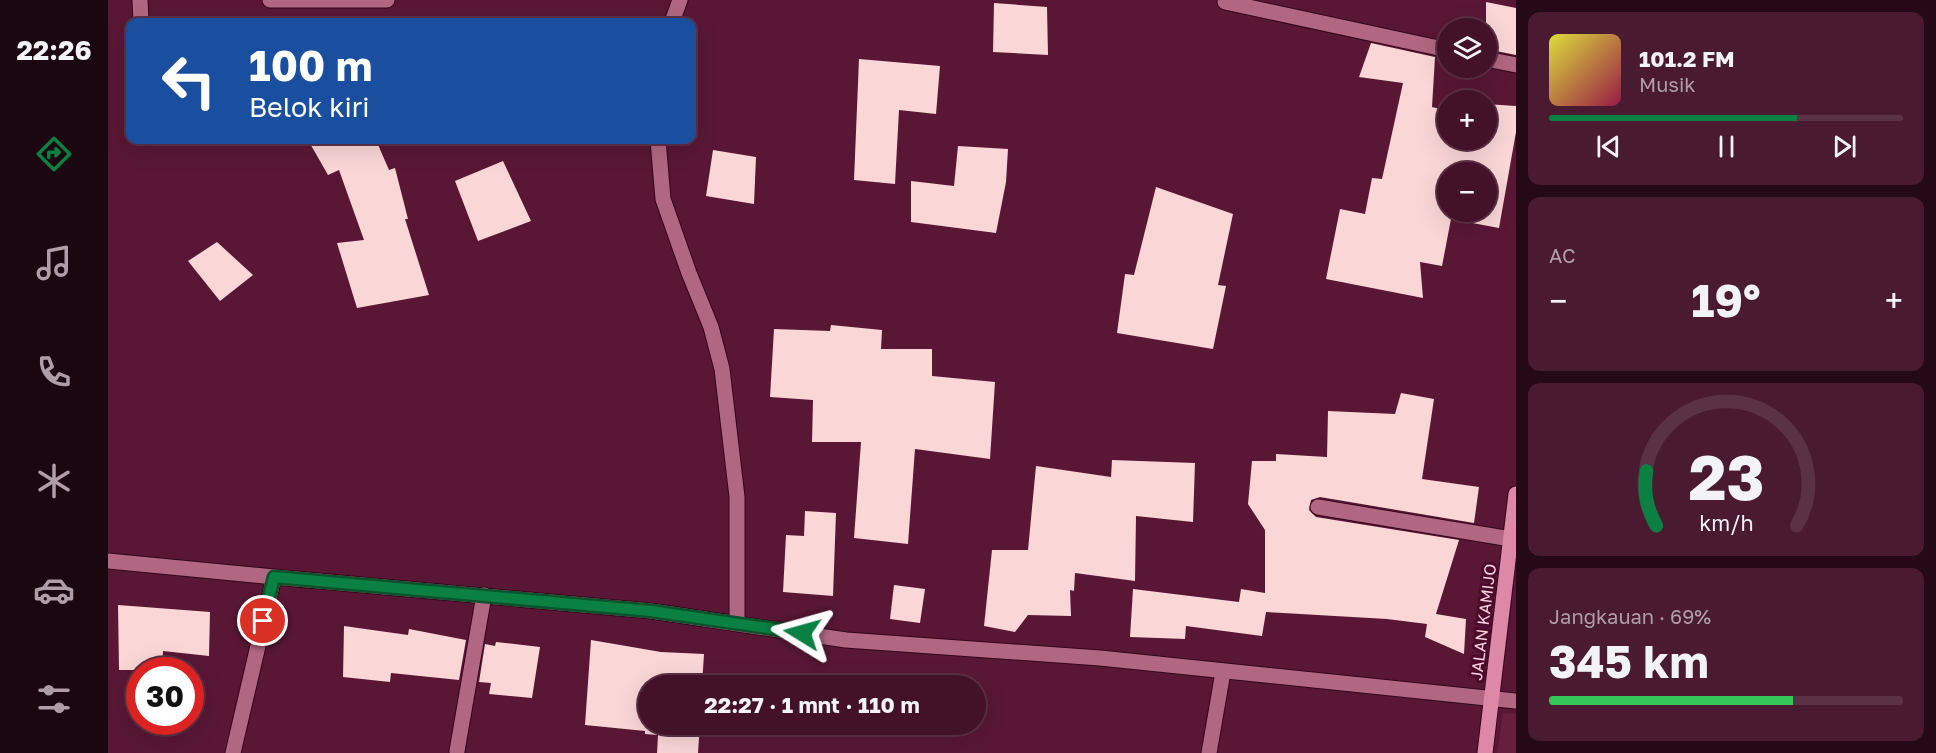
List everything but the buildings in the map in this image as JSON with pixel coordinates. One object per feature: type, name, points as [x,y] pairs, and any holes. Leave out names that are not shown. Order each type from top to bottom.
[{"type":"main road","name":"JALAN KAMIJO","points":[[1485,753],[1516,494]]},
{"type":"street","points":[[140,0],[141,18]]},
{"type":"street","points":[[270,0],[387,0]]},
{"type":"street","points":[[673,18],[680,0]]},
{"type":"street","points":[[1225,2],[1437,48]]},
{"type":"street","points":[[1497,61],[1516,65]]},
{"type":"street","points":[[658,144],[663,199],[711,327],[722,369],[737,496],[737,623]]},
{"type":"street","points":[[1318,507],[1511,539]]},
{"type":"street","points":[[108,561],[651,611],[846,640],[1100,658],[1516,701]]},
{"type":"street","points":[[232,753],[274,577]]},
{"type":"street","points":[[457,751],[484,595]]},
{"type":"street","points":[[1209,753],[1223,672]]},
{"type":"shaded area","points":[[1503,713],[1516,714],[1516,753],[1497,753]]},
{"type":"route","points":[[263,621],[274,577],[651,611],[802,633]]}]
